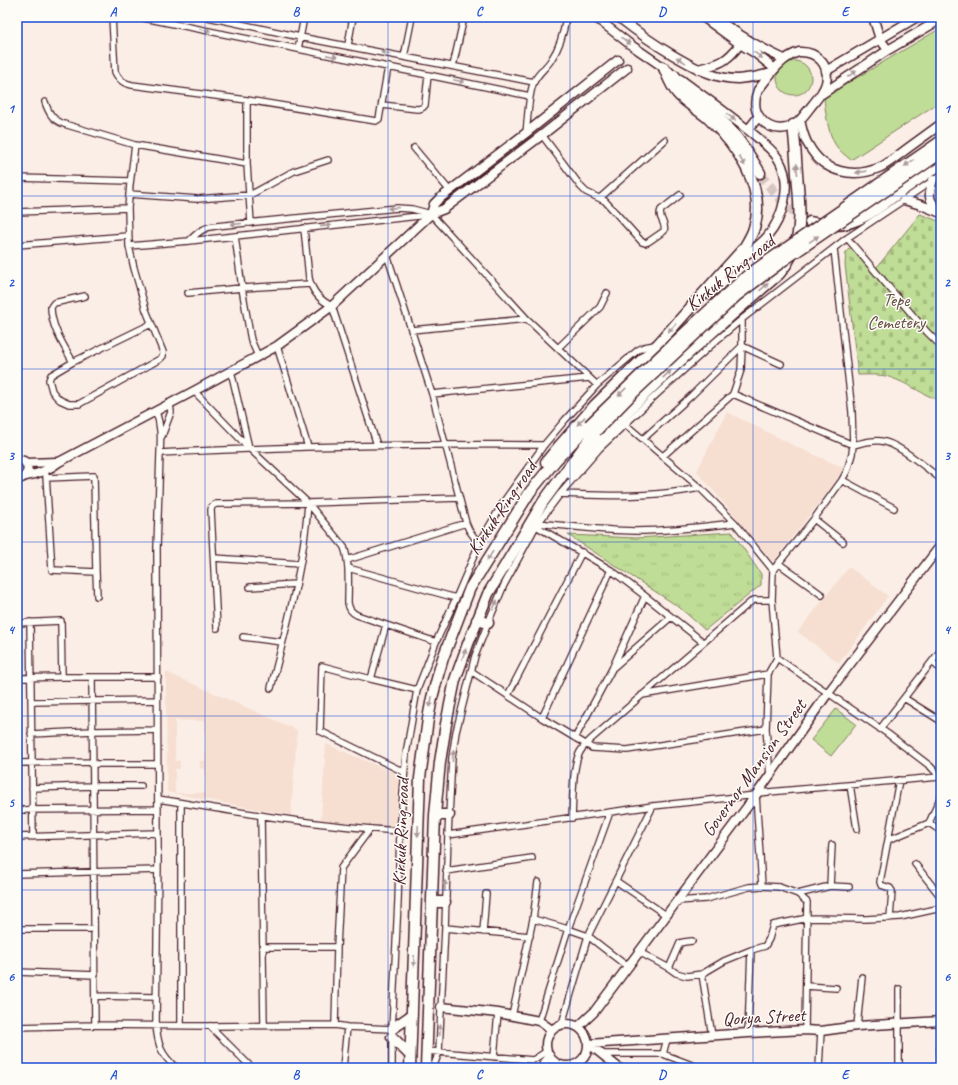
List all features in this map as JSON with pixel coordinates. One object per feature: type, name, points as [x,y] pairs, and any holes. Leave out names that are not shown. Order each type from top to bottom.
[{"type":"highway","points":[[530,492],[536,475],[564,440],[595,405],[658,344],[722,273],[744,248],[754,229],[756,196],[753,182],[749,173],[728,139],[717,127],[676,92],[664,68]]},
{"type":"highway","points":[[674,74],[686,90],[722,121],[732,132],[751,157],[760,173]]},
{"type":"highway","points":[[727,317],[778,274],[794,250],[798,231],[799,204],[797,122]]},
{"type":"highway","name":"Kirkuk Ring road","points":[[426,1068],[435,815],[440,762],[455,680],[488,594],[543,502],[588,441],[593,428],[659,357],[749,274],[941,141]]},
{"type":"highway","name":"Kirkuk Ring road","points":[[410,1068],[420,778],[428,719],[438,675],[470,588],[530,492],[556,460],[638,388],[736,296],[784,260],[941,153]]},
{"type":"highway","points":[[810,222],[835,225],[863,217],[941,164]]},
{"type":"highway","points":[[543,502],[559,489],[618,421],[645,394],[714,336],[737,304],[740,297],[740,290],[734,283],[727,282],[722,284],[688,310]]},
{"type":"highway","points":[[477,620],[488,623]]},
{"type":"highway","points":[[438,675],[455,680]]},
{"type":"highway","points":[[435,815],[449,815]]},
{"type":"highway","points":[[432,902],[445,902]]},
{"type":"highway","points":[[410,1055],[392,1033],[412,1015]]},
{"type":"main road","points":[[595,17],[748,130],[769,148],[779,160],[785,179],[784,201],[778,221],[759,245],[722,273]]},
{"type":"main road","points":[[618,17],[638,33],[697,69],[716,76],[737,79],[751,78],[773,71]]},
{"type":"main road","points":[[703,17],[755,53],[773,71]]},
{"type":"main road","points":[[714,17],[730,29],[765,50],[784,59]]},
{"type":"main road","points":[[873,17],[880,38],[888,50]]},
{"type":"main road","points":[[826,71],[917,17]]},
{"type":"main road","points":[[820,95],[888,50],[941,19]]},
{"type":"main road","points":[[697,69],[713,66],[724,60],[730,56],[740,44]]},
{"type":"main road","points":[[799,52],[808,52],[813,54],[821,60],[826,71],[826,83],[820,95],[797,122],[780,129],[772,128],[765,123],[759,116],[755,106],[758,90],[784,59],[799,52]]},
{"type":"main road","points":[[431,214],[434,204],[618,60]]},
{"type":"main road","points":[[17,479],[26,476],[46,475],[50,469],[59,462],[277,346],[332,306],[431,214],[444,209],[627,68]]},
{"type":"main road","points":[[577,93],[584,102]]},
{"type":"main road","points":[[748,130],[759,116]]},
{"type":"main road","points":[[797,122],[808,146],[816,157],[828,166],[841,172],[855,174],[882,166],[941,124]]},
{"type":"main road","points":[[933,180],[929,192],[930,200],[941,213]]},
{"type":"main road","points":[[904,200],[941,213]]},
{"type":"main road","points":[[17,459],[26,463],[59,462]]},
{"type":"main road","points":[[26,463],[28,470],[26,476]]},
{"type":"main road","name":"Governor Mansion Street","points":[[581,1030],[770,775],[828,693],[941,544]]},
{"type":"main road","points":[[441,1007],[540,1021],[552,1030]]},
{"type":"main road","name":"Qorya Street","points":[[589,1044],[748,1033],[805,1030],[821,1031],[857,1026],[940,1021]]},
{"type":"main road","points":[[562,1024],[573,1025],[581,1030],[588,1038],[589,1044],[588,1051],[584,1058],[579,1063],[571,1067],[561,1066],[556,1063],[548,1053],[546,1046],[552,1030],[562,1024]]},
{"type":"main road","points":[[589,1044],[619,1068]]},
{"type":"main road","points":[[542,1068],[548,1053]]},
{"type":"street","points":[[112,17],[115,72],[118,79],[124,83],[132,85],[247,100],[376,121],[379,119],[388,67]]},
{"type":"street","points":[[139,17],[530,96]]},
{"type":"street","points":[[208,17],[534,82]]},
{"type":"street","points":[[298,49],[304,17]]},
{"type":"street","points":[[348,45],[353,17]]},
{"type":"street","points":[[404,57],[412,17]]},
{"type":"street","points":[[453,66],[464,17]]},
{"type":"street","points":[[526,133],[530,96],[534,82],[552,60],[564,30],[566,17]]},
{"type":"street","points":[[382,105],[417,109],[423,108],[425,105],[428,75]]},
{"type":"street","points":[[247,100],[247,164],[251,223]]},
{"type":"street","points":[[45,102],[48,111],[57,122],[73,127],[135,145],[247,164]]},
{"type":"street","points":[[542,135],[581,187],[586,192],[605,201],[640,240],[645,243],[664,231],[665,226],[660,215],[660,210],[680,195]]},
{"type":"street","points":[[600,198],[665,140]]},
{"type":"street","points":[[135,145],[128,208],[129,246],[151,324],[163,352],[162,358],[82,402],[72,405],[66,403],[52,391],[49,378],[51,375],[73,362],[151,324]]},
{"type":"street","points":[[414,148],[450,191]]},
{"type":"street","points":[[129,194],[197,199],[250,195],[294,171],[328,160]]},
{"type":"street","points":[[433,1068],[439,1052],[452,758],[456,732],[475,656],[504,585],[537,524],[560,494],[600,448],[714,336],[742,319],[847,238],[941,175]]},
{"type":"street","points":[[17,178],[130,181]]},
{"type":"street","points":[[17,212],[128,208]]},
{"type":"street","points":[[189,241],[197,233],[208,227],[406,208],[431,214],[527,319],[597,385]]},
{"type":"street","points":[[129,246],[189,241],[431,214]]},
{"type":"street","points":[[283,219],[284,230]]},
{"type":"street","points":[[304,228],[310,284],[317,295],[324,302],[332,306],[377,445]]},
{"type":"street","points":[[17,245],[128,236]]},
{"type":"street","points":[[236,236],[242,288],[251,340],[258,356]]},
{"type":"street","points":[[847,238],[927,332],[941,346]]},
{"type":"street","points":[[770,775],[766,729],[768,674],[777,658],[772,600],[773,570],[814,519],[842,480],[850,462],[853,444],[852,412],[834,249]]},
{"type":"street","points":[[387,255],[432,394],[466,522],[469,530],[479,544]]},
{"type":"street","points":[[188,293],[310,284]]},
{"type":"street","points":[[558,348],[600,307],[607,293]]},
{"type":"street","points":[[73,362],[56,329],[51,307],[54,303],[85,296]]},
{"type":"street","points":[[411,330],[527,319]]},
{"type":"street","points":[[663,456],[733,394],[741,370],[742,319]]},
{"type":"street","points":[[392,1068],[400,831],[404,772],[417,690],[436,642],[479,544],[504,501],[544,445],[597,385],[638,350],[658,344]]},
{"type":"street","points":[[277,346],[308,447]]},
{"type":"street","points":[[742,346],[781,364]]},
{"type":"street","points":[[643,439],[691,396],[742,346]]},
{"type":"street","points":[[231,371],[249,448]]},
{"type":"street","points":[[432,394],[589,378]]},
{"type":"street","points":[[194,391],[249,448],[308,503],[344,547],[347,553],[349,609],[356,615],[436,642]]},
{"type":"street","points":[[733,394],[853,444],[870,441],[880,441],[890,444],[941,478]]},
{"type":"street","points":[[161,438],[171,412],[170,404]]},
{"type":"street","points":[[156,411],[161,438],[157,548],[158,870],[156,1025],[158,1042],[163,1053],[176,1068]]},
{"type":"street","points":[[625,424],[700,488],[735,523],[773,570]]},
{"type":"street","points":[[160,453],[249,448],[377,445],[544,445]]},
{"type":"street","points":[[96,572],[52,570],[46,475],[94,476],[97,596]]},
{"type":"street","points":[[842,480],[894,508]]},
{"type":"street","points":[[560,494],[609,496],[642,495],[700,488]]},
{"type":"street","points":[[218,628],[212,506],[216,504],[308,503],[459,498]]},
{"type":"street","points":[[271,688],[300,564],[307,527],[308,503]]},
{"type":"street","points":[[814,519],[843,542]]},
{"type":"street","points":[[347,560],[466,522]]},
{"type":"street","points":[[537,524],[635,531],[735,523]]},
{"type":"street","points":[[537,524],[611,570],[703,642]]},
{"type":"street","points":[[508,695],[582,552]]},
{"type":"street","points":[[214,558],[300,564]]},
{"type":"street","points":[[778,564],[822,595]]},
{"type":"street","points":[[348,568],[456,598]]},
{"type":"street","points":[[542,718],[611,570]]},
{"type":"street","points":[[250,587],[296,584]]},
{"type":"street","points":[[575,738],[612,669],[645,596]]},
{"type":"street","points":[[572,818],[576,762],[580,752],[586,745],[753,600],[772,600]]},
{"type":"street","points":[[612,669],[671,617]]},
{"type":"street","points":[[17,623],[61,621],[62,677]]},
{"type":"street","points":[[30,622],[33,836]]},
{"type":"street","points":[[371,678],[386,625]]},
{"type":"street","points":[[243,637],[282,642]]},
{"type":"street","points":[[880,729],[941,650]]},
{"type":"street","points":[[777,658],[919,757],[940,777]]},
{"type":"street","points":[[932,662],[941,670]]},
{"type":"street","points":[[404,772],[320,732],[322,666],[417,690]]},
{"type":"street","points":[[471,671],[542,718],[592,748],[627,750],[766,729]]},
{"type":"street","points":[[642,695],[768,674]]},
{"type":"street","points":[[92,677],[95,1025]]},
{"type":"street","points":[[17,678],[158,677]]},
{"type":"street","points":[[904,698],[941,721]]},
{"type":"street","points":[[31,702],[157,700]]},
{"type":"street","points":[[31,734],[158,730]]},
{"type":"street","points":[[17,764],[157,764]]},
{"type":"street","points":[[448,835],[653,806],[756,794],[940,777]]},
{"type":"street","points":[[890,918],[892,891],[890,888],[881,885],[880,882],[899,780]]},
{"type":"street","points":[[850,785],[857,829]]},
{"type":"street","points":[[32,788],[141,786]]},
{"type":"street","points":[[756,794],[762,886]]},
{"type":"street","points":[[888,840],[929,823],[941,796]]},
{"type":"street","points":[[158,799],[261,816],[370,829],[400,831]]},
{"type":"street","points":[[181,803],[181,1025]]},
{"type":"street","points":[[562,1024],[588,936],[653,806]]},
{"type":"street","points":[[17,810],[158,809]]},
{"type":"street","points":[[540,1021],[568,929],[610,812]]},
{"type":"street","points":[[261,816],[264,1024]]},
{"type":"street","points":[[929,823],[941,830]]},
{"type":"street","points":[[335,1025],[341,868],[370,829]]},
{"type":"street","points":[[17,837],[158,834]]},
{"type":"street","points":[[830,886],[832,845]]},
{"type":"street","points":[[446,871],[532,858]]},
{"type":"street","points":[[915,864],[941,897]]},
{"type":"street","points":[[17,874],[158,870]]},
{"type":"street","points":[[616,881],[666,915]]},
{"type":"street","points":[[512,1016],[530,936],[538,882]]},
{"type":"street","points":[[677,901],[706,899],[749,887],[762,886],[779,888],[798,894],[807,902],[808,918],[805,1030]]},
{"type":"street","points":[[798,894],[830,886],[849,887]]},
{"type":"street","points":[[483,932],[486,894]]},
{"type":"street","points":[[639,952],[676,973],[687,976],[702,974],[724,961],[764,946],[767,943],[773,925],[808,918],[866,919],[900,917],[941,908]]},
{"type":"street","points":[[533,920],[588,936],[628,967]]},
{"type":"street","points":[[17,929],[94,928]]},
{"type":"street","points":[[445,928],[530,936]]},
{"type":"street","points":[[669,968],[680,943],[692,941]]},
{"type":"street","points":[[262,947],[337,947]]},
{"type":"street","points":[[748,1033],[751,950]]},
{"type":"street","points":[[17,972],[95,975]]},
{"type":"street","points":[[702,974],[712,1036]]},
{"type":"street","points":[[857,1026],[862,977]]},
{"type":"street","points":[[806,986],[836,988]]},
{"type":"street","points":[[899,989],[899,1068]]},
{"type":"street","points":[[95,996],[156,997]]},
{"type":"street","points":[[940,1068],[941,1004]]},
{"type":"street","points":[[494,1057],[498,1014]]},
{"type":"street","points":[[17,1027],[95,1025],[335,1025],[392,1033]]},
{"type":"street","points":[[210,1026],[252,1068]]},
{"type":"street","points":[[343,1068],[347,1027]]},
{"type":"street","points":[[819,1068],[821,1031]]},
{"type":"street","points":[[663,1054],[667,1039]]},
{"type":"street","points":[[427,1051],[533,1060],[548,1053]]},
{"type":"street","points":[[601,1054],[663,1054],[700,1068]]},
{"type":"shaded area","points":[[727,412],[801,449],[844,468],[829,490],[773,562],[697,471]]},
{"type":"shaded area","points":[[849,567],[888,596],[839,663],[798,632]]},
{"type":"shaded area","points":[[166,672],[297,730],[291,815],[167,792]],"holes":[[[175,720],[205,721],[205,761],[200,761],[200,768],[205,769],[205,793],[175,793],[175,769],[180,769],[180,761],[175,761]]]},
{"type":"shaded area","points":[[326,744],[399,775],[395,827],[321,820]]},
{"type":"green space","points":[[941,28],[941,101],[851,160],[838,149],[830,134],[824,97]]},
{"type":"green space","points":[[791,61],[797,61],[801,62],[808,68],[811,78],[810,85],[804,92],[797,95],[791,95],[787,94],[780,88],[777,81],[777,75],[778,71],[784,64]]},
{"type":"green space","name":"Tepe Cemetery","points":[[920,214],[941,222],[941,401],[928,396],[903,382],[889,377],[878,375],[858,375],[845,264],[846,252],[849,249],[854,250],[873,272]]},
{"type":"green space","points":[[732,532],[761,574],[761,585],[705,630],[679,607],[568,535],[636,538]]},
{"type":"green space","points":[[836,709],[856,724],[831,756],[811,740]]},
{"type":"tunnel","points":[[760,173],[788,206],[810,222]]}]
